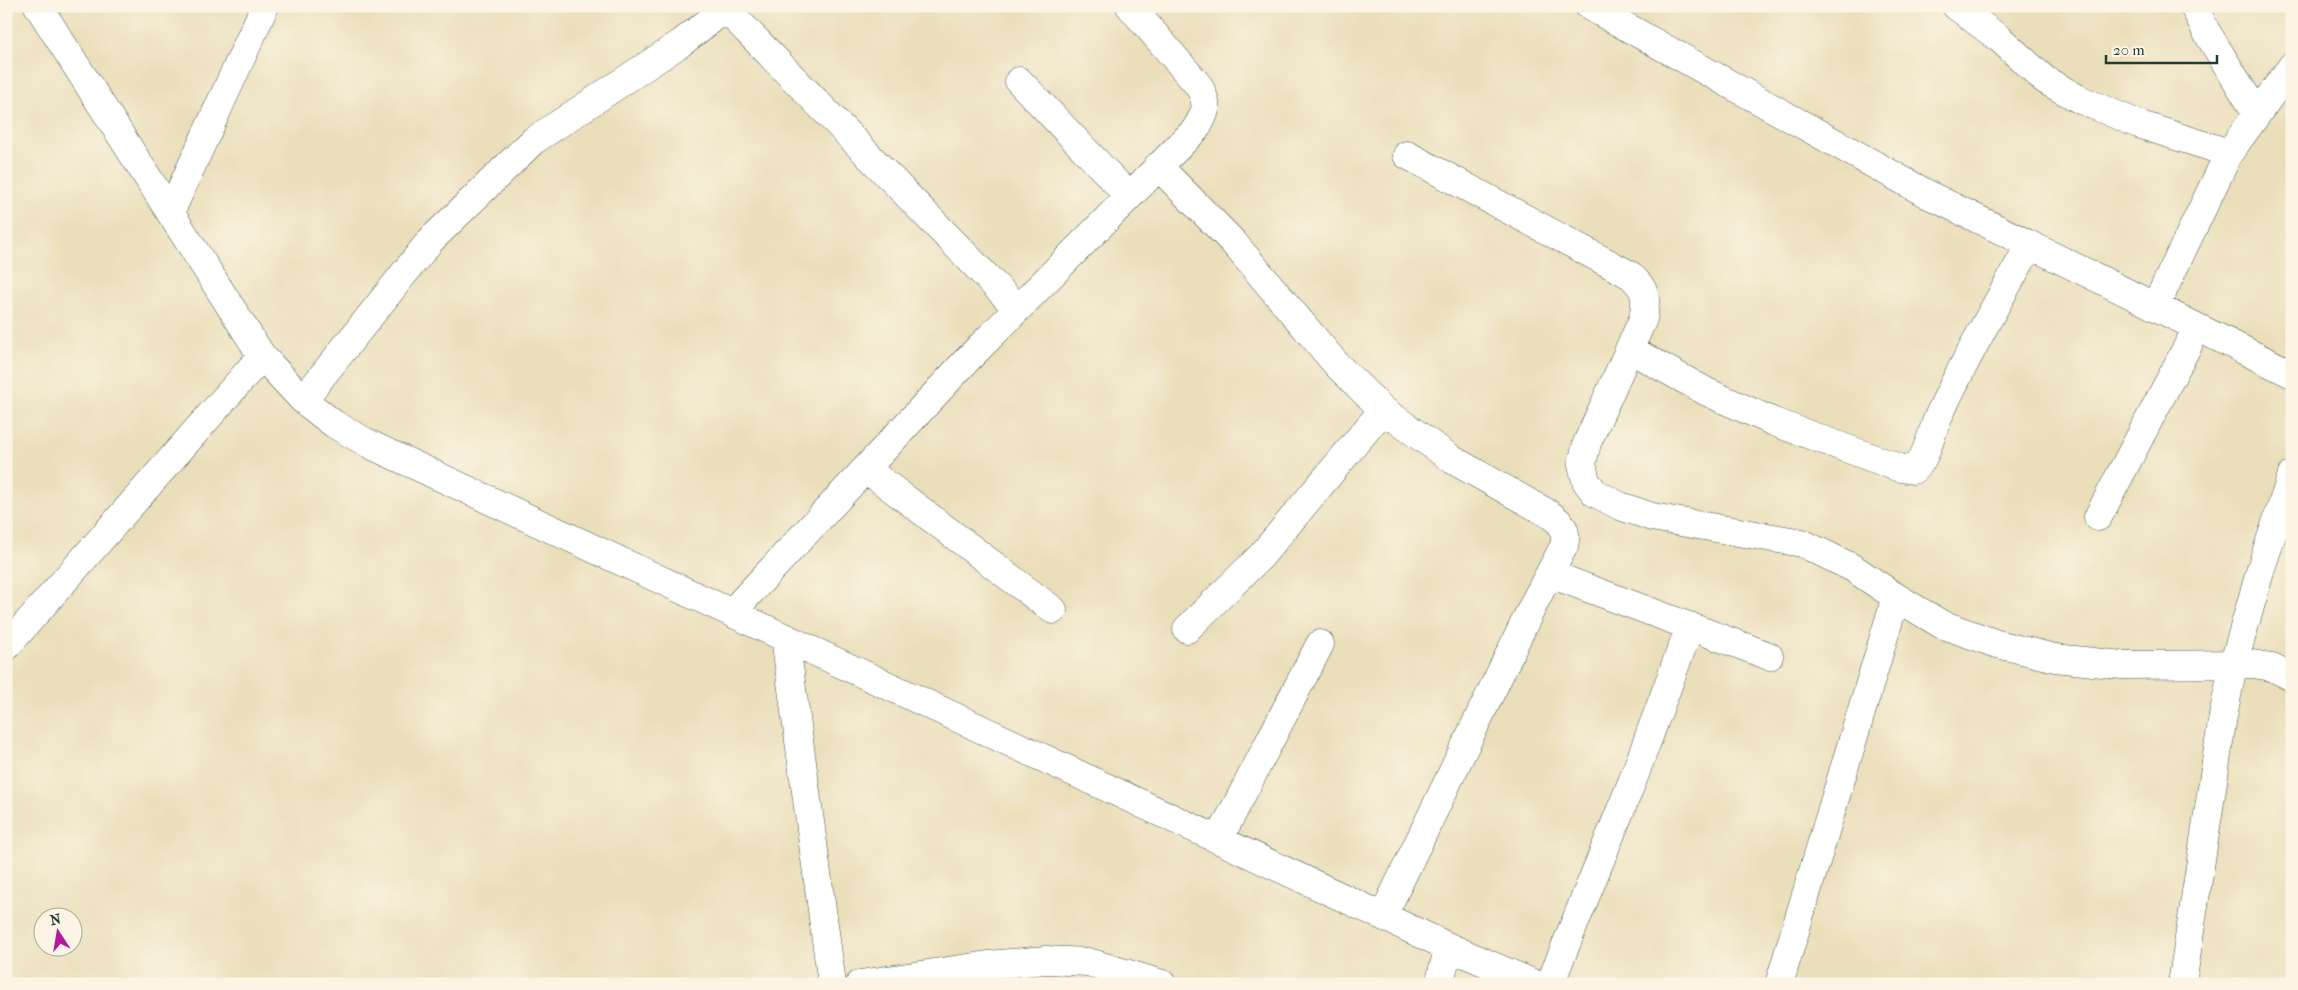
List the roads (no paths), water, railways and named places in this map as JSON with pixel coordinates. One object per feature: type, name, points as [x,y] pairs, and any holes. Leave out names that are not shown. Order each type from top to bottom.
[{"type":"street","points":[[38,6],[171,211],[262,356],[303,400],[334,424],[369,444],[1449,947],[1535,984]]},
{"type":"street","points":[[171,211],[265,6]]},
{"type":"street","points":[[732,612],[967,360],[1195,130],[1205,113],[1206,100],[1198,86],[1130,6]]},
{"type":"street","points":[[1589,6],[1928,195],[2292,374]]},
{"type":"street","points":[[1956,6],[2000,39],[2045,80],[2079,99],[2138,124],[2229,153]]},
{"type":"street","points":[[2194,6],[2206,31],[2257,114]]},
{"type":"street","points":[[303,400],[430,241],[533,141],[681,43],[727,7],[1018,309]]},
{"type":"street","points":[[2155,307],[2229,153],[2292,66]]},
{"type":"street","points":[[1019,81],[1129,196]]},
{"type":"street","points":[[1407,156],[1630,275],[1642,286],[1646,302],[1643,319],[1587,444],[1582,464],[1586,481],[1595,493],[1620,506],[1652,517],[1802,544],[1853,568],[1940,624],[1997,644],[2055,658],[2122,665],[2233,666],[2253,664],[2272,667],[2292,677]]},
{"type":"street","points":[[1158,166],[1233,242],[1338,365],[1383,410],[1453,460],[1558,520],[1565,528],[1566,538],[1564,546],[1383,916]]},
{"type":"street","points":[[1629,349],[1707,392],[1774,422],[1900,468],[1913,470],[1922,462],[1933,427],[1959,371],[2030,245]]},
{"type":"street","points":[[2098,517],[2197,328]]},
{"type":"street","points":[[6,647],[262,356]]},
{"type":"street","points":[[1187,630],[1261,556],[1383,410]]},
{"type":"street","points":[[866,469],[1053,610]]},
{"type":"street","points":[[2182,984],[2223,716],[2233,666],[2262,566],[2292,475]]},
{"type":"street","points":[[1550,574],[1769,656]]},
{"type":"street","points":[[1779,984],[1896,597]]},
{"type":"street","points":[[1550,984],[1636,773],[1690,626]]},
{"type":"street","points":[[785,637],[832,984]]},
{"type":"street","points":[[1219,839],[1320,644]]},
{"type":"street","points":[[1439,984],[1449,947]]},
{"type":"street","points":[[860,984],[988,965],[1046,960],[1088,962],[1162,984]]}]
